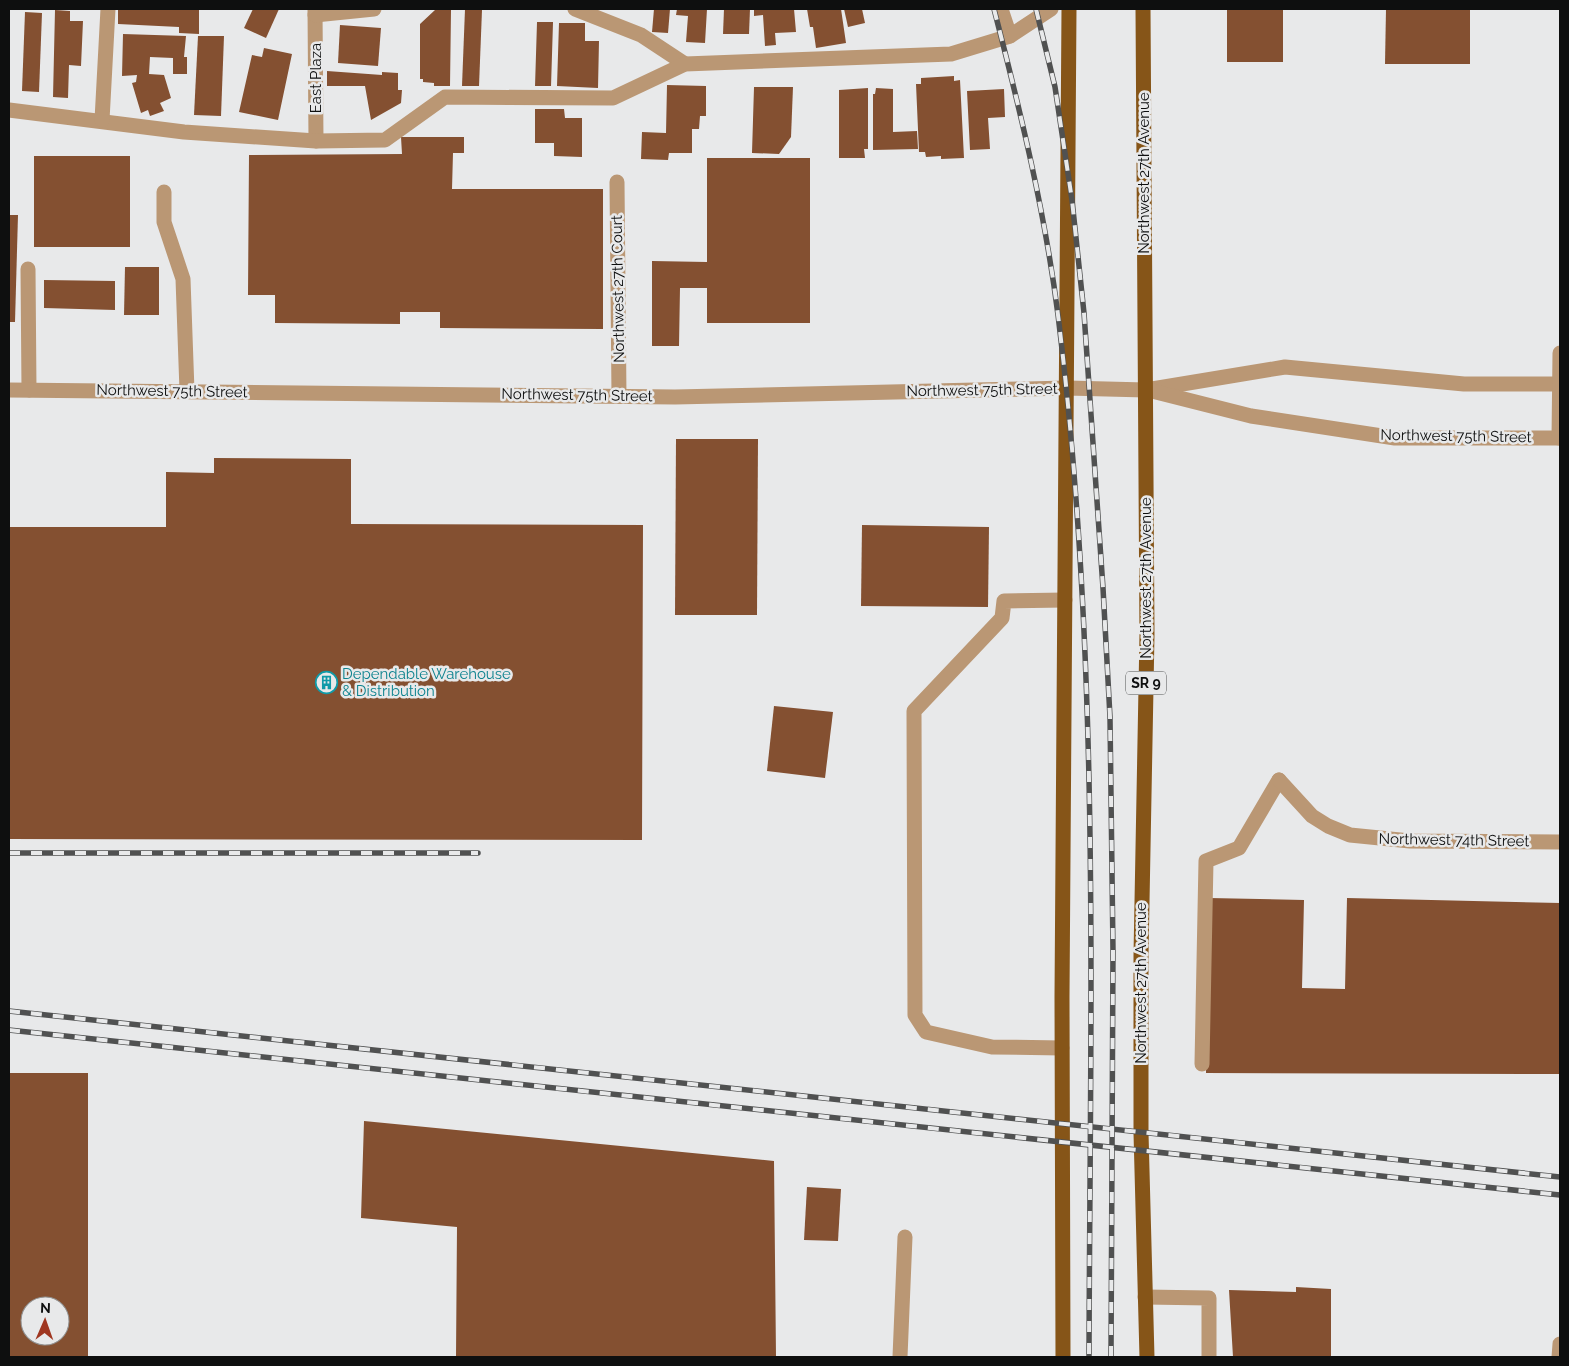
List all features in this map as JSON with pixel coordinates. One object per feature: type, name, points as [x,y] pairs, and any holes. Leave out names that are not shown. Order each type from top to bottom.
[{"type":"main road","points":[[1063,1357],[1062,1048],[1068,388],[1068,9]]},
{"type":"main road","name":"Northwest 27th Avenue","points":[[1143,9],[1147,634],[1141,956],[1141,1133],[1146,1357]]},
{"type":"street","points":[[102,120],[108,9]]},
{"type":"street","points":[[315,12],[374,9]]},
{"type":"street","points":[[574,9],[641,35],[685,64]]},
{"type":"street","points":[[1001,9],[1010,36]]},
{"type":"street","points":[[9,110],[102,120],[184,132],[316,141],[385,140],[445,97],[613,98],[685,64],[951,54],[1010,36],[1051,9]]},
{"type":"street","name":"East Plaza","points":[[315,12],[316,141]]},
{"type":"street","name":"Northwest 27th Court","points":[[617,182],[618,396]]},
{"type":"street","points":[[164,192],[164,222],[183,279],[188,391]]},
{"type":"street","points":[[28,269],[29,390]]},
{"type":"street","points":[[1560,353],[1560,438]]},
{"type":"street","name":"Northwest 75th Street","points":[[9,390],[675,397],[1068,388],[1146,390],[1285,367],[1464,384],[1560,384]]},
{"type":"street","name":"Northwest 75th Street","points":[[1146,390],[1251,416],[1395,438],[1560,438]]},
{"type":"street","points":[[1062,1048],[992,1048],[926,1032],[915,1015],[914,711],[1002,618],[1004,600],[1065,600]]},
{"type":"street","name":"Northwest 74th Street","points":[[1202,1064],[1206,861],[1239,848],[1278,780],[1312,816],[1328,826],[1350,835],[1410,841],[1560,842]]},
{"type":"street","points":[[900,1357],[905,1237]]},
{"type":"street","points":[[1145,1297],[1208,1298],[1208,1357]]},
{"type":"building","points":[[118,9],[199,9],[199,34],[179,33],[179,27],[118,24]]},
{"type":"building","points":[[253,9],[279,9],[266,38],[244,28]]},
{"type":"building","points":[[465,9],[482,10],[479,86],[462,86]]},
{"type":"building","points":[[654,9],[670,9],[668,33],[652,32]]},
{"type":"building","points":[[677,9],[707,9],[705,43],[686,42],[688,16],[676,15]]},
{"type":"building","points":[[724,9],[750,9],[749,34],[723,34]]},
{"type":"building","points":[[754,9],[794,9],[796,32],[775,33],[776,45],[765,46],[763,15],[754,16]]},
{"type":"building","points":[[807,9],[841,9],[846,43],[816,48],[813,27],[810,27]]},
{"type":"building","points":[[844,9],[862,9],[865,23],[848,27]]},
{"type":"building","points":[[1227,9],[1283,9],[1283,62],[1227,62]]},
{"type":"building","points":[[1386,9],[1470,9],[1470,64],[1385,64]]},
{"type":"building","points":[[55,10],[70,11],[70,21],[83,21],[81,66],[69,65],[68,98],[53,97]]},
{"type":"building","points":[[435,10],[451,10],[450,86],[434,86],[434,83],[423,82],[423,79],[420,79],[420,24]]},
{"type":"building","points":[[25,12],[42,13],[39,92],[22,91]]},
{"type":"building","points":[[537,22],[553,22],[551,86],[535,86]]},
{"type":"building","points":[[559,23],[585,23],[585,41],[599,41],[598,88],[557,86]]},
{"type":"building","points":[[340,25],[381,28],[378,66],[338,63]]},
{"type":"building","points":[[123,34],[186,36],[184,57],[187,57],[187,74],[173,74],[173,58],[150,57],[149,74],[164,75],[171,98],[160,103],[164,111],[150,116],[148,110],[141,113],[132,83],[136,82],[137,75],[122,76]]},
{"type":"building","points":[[198,36],[224,36],[221,116],[194,115]]},
{"type":"building","points":[[264,48],[292,54],[278,120],[239,112],[252,55],[262,57]]},
{"type":"building","points":[[327,71],[382,75],[382,72],[398,73],[398,90],[402,90],[401,103],[371,120],[365,86],[327,86]]},
{"type":"building","points":[[954,76],[954,81],[960,80],[964,158],[941,159],[941,156],[926,157],[925,152],[919,152],[916,84],[921,84],[921,78]]},
{"type":"building","points":[[667,85],[706,86],[706,116],[700,116],[699,129],[692,129],[692,153],[669,153],[668,160],[641,159],[642,132],[666,133]]},
{"type":"building","points":[[754,87],[793,87],[791,137],[779,154],[752,153]]},
{"type":"building","points":[[868,88],[868,149],[864,149],[865,158],[839,158],[839,90]]},
{"type":"building","points":[[876,88],[893,89],[893,132],[917,131],[918,149],[873,150],[873,94],[875,94]]},
{"type":"building","points":[[1004,89],[1005,117],[988,118],[990,149],[970,150],[967,91]]},
{"type":"building","points":[[535,109],[564,109],[565,118],[582,118],[582,157],[554,156],[554,143],[535,143]]},
{"type":"building","points":[[401,137],[464,137],[464,153],[453,153],[452,189],[603,189],[603,329],[440,328],[440,312],[400,312],[400,324],[275,323],[275,295],[248,295],[249,155],[402,154]]},
{"type":"building","points":[[34,156],[130,156],[130,247],[34,247]]},
{"type":"building","points":[[707,158],[810,158],[810,323],[707,323],[707,288],[680,288],[679,346],[652,346],[652,261],[707,262]]},
{"type":"building","points":[[9,215],[18,215],[15,322],[9,322]]},
{"type":"building","points":[[125,267],[159,267],[159,315],[124,315]]},
{"type":"building","points":[[44,280],[115,281],[115,310],[44,308]]},
{"type":"building","points":[[676,439],[758,439],[757,615],[675,615]]},
{"type":"building","name":"Dependable Warehouse & Distribution","points":[[214,458],[351,459],[351,524],[643,525],[642,840],[9,839],[9,527],[166,527],[166,472],[214,473]]},
{"type":"building","points":[[862,525],[989,527],[988,607],[861,606]]},
{"type":"building","points":[[774,706],[833,712],[825,778],[767,771]]},
{"type":"building","points":[[1209,898],[1304,900],[1302,988],[1345,989],[1347,898],[1560,903],[1560,1074],[1206,1073]]},
{"type":"building","points":[[9,1073],[88,1073],[88,1357],[9,1357]]},
{"type":"building","points":[[364,1121],[774,1161],[776,1357],[456,1357],[457,1227],[361,1218]]},
{"type":"building","points":[[807,1187],[841,1189],[838,1241],[804,1240]]},
{"type":"building","points":[[1296,1287],[1331,1289],[1331,1357],[1233,1357],[1229,1290],[1296,1292]]},
{"type":"railway","points":[[994,9],[1031,161],[1053,276],[1072,445],[1087,705],[1090,836],[1089,1357]]},
{"type":"railway","points":[[1036,9],[1055,87],[1072,200],[1084,313],[1103,588],[1110,717],[1113,951],[1111,1357]]},
{"type":"railway","points":[[9,853],[478,853]]},
{"type":"railway","points":[[9,1011],[1560,1177]]},
{"type":"railway","points":[[9,1030],[1560,1195]]},
{"type":"place","name":"Dependable Warehouse & Distribution","points":[[326,683]]}]
